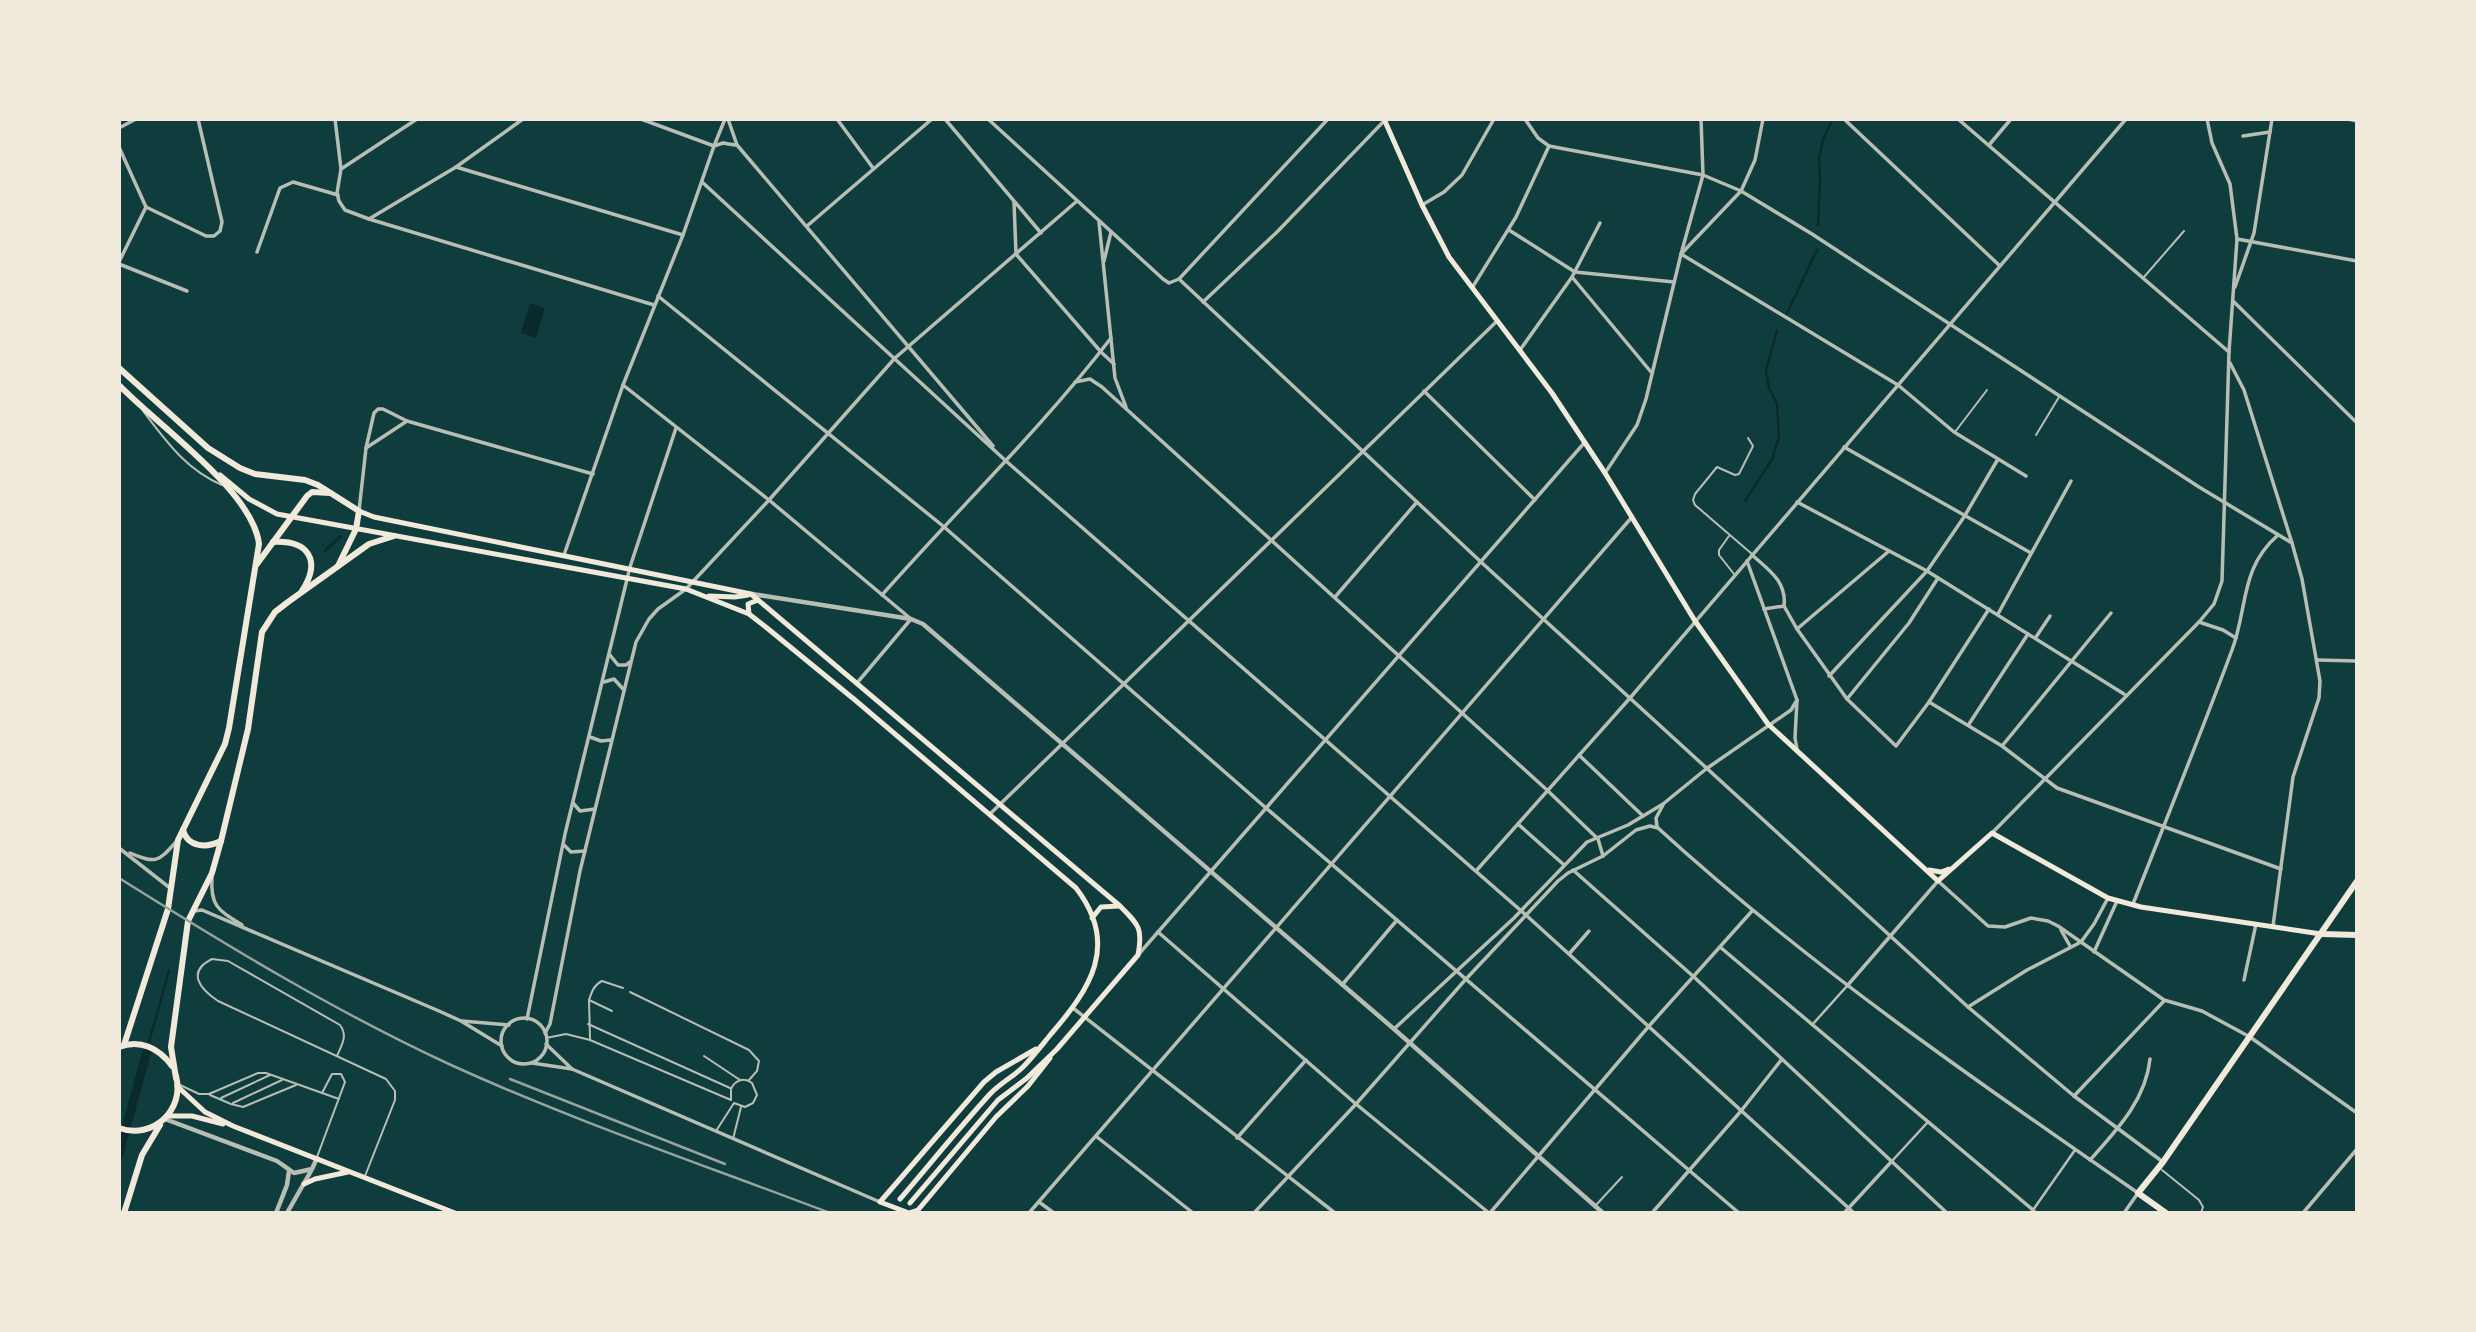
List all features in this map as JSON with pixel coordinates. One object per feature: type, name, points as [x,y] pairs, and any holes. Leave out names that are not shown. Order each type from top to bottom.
[{"type":"main road","points":[[1384,120],[1449,257],[1520,350],[1585,442],[1695,621],[1768,724],[1938,881],[1992,833],[2117,901],[2322,934],[2357,935]]},
{"type":"main road","points":[[119,368],[208,448],[223,458],[256,474],[305,480],[374,517],[563,557],[630,567],[751,594],[1138,924],[1141,932],[1138,955],[1057,1049],[1027,1078],[998,1100],[910,1203]]},
{"type":"main road","points":[[119,386],[140,408],[203,462],[249,499],[277,514],[686,589],[749,614],[855,700],[1076,888],[1084,898],[1097,938],[1095,964],[1088,985],[1073,1008],[1024,1066],[990,1093],[900,1199]]},
{"type":"main road","points":[[203,462],[227,487],[255,526],[259,544],[225,744],[178,840],[174,855],[172,890],[164,921],[121,1046],[138,1044],[152,1048],[164,1056],[173,1067],[177,1083],[205,1112],[233,1126],[456,1213]]},
{"type":"main road","points":[[256,565],[312,492],[332,493]]},
{"type":"main road","points":[[338,568],[356,529],[359,511]]},
{"type":"main road","points":[[124,1213],[142,1156],[174,1105],[177,1083],[171,1047],[190,913],[212,873],[221,841],[248,729],[262,632],[275,612],[301,592],[369,544],[394,536]]},
{"type":"main road","points":[[273,542],[293,543],[307,552],[313,568],[310,579],[301,592]]},
{"type":"main road","points":[[706,596],[735,597],[751,594]]},
{"type":"main road","points":[[749,614],[748,604],[758,600]]},
{"type":"main road","points":[[183,828],[184,835],[193,844],[213,845],[221,841]]},
{"type":"main road","points":[[1922,866],[1941,872],[1958,864]]},
{"type":"main road","points":[[2166,1213],[2138,1193],[2161,1164],[2357,881]]},
{"type":"main road","points":[[1092,918],[1101,908],[1120,906]]},
{"type":"main road","points":[[1039,1048],[996,1072],[984,1082],[880,1202],[909,1213],[918,1210],[996,1116],[1040,1073],[1057,1049]]},
{"type":"main road","points":[[119,1128],[139,1131],[151,1128],[165,1119],[192,1116],[233,1126]]},
{"type":"main road","points":[[304,1184],[350,1171]]},
{"type":"street","points":[[119,128],[136,119]]},
{"type":"street","points":[[119,147],[146,207],[206,236],[214,236],[220,231],[222,222],[198,119]]},
{"type":"street","points":[[335,119],[341,169],[338,195],[345,210],[654,305]]},
{"type":"street","points":[[341,169],[418,119]]},
{"type":"street","points":[[369,219],[456,167],[523,119]]},
{"type":"street","points":[[641,119],[714,146],[723,143],[737,145]]},
{"type":"street","points":[[563,557],[623,385],[683,235],[714,146],[727,119]]},
{"type":"street","points":[[727,119],[737,145],[1006,461]]},
{"type":"street","points":[[837,119],[873,168]]},
{"type":"street","points":[[807,226],[932,119]]},
{"type":"street","points":[[945,119],[1041,233]]},
{"type":"street","points":[[988,119],[1169,283],[1179,279],[1328,119]]},
{"type":"street","points":[[1423,205],[1444,192],[1462,175],[1494,119]]},
{"type":"street","points":[[1525,119],[1538,138],[1549,146],[1703,175],[1741,191],[2292,543]]},
{"type":"street","points":[[1681,254],[1741,191],[1755,160],[1763,119]]},
{"type":"street","points":[[1844,119],[2000,266]]},
{"type":"street","points":[[1958,119],[2230,352]]},
{"type":"street","points":[[1989,145],[2011,119]]},
{"type":"street","points":[[1476,871],[1630,698],[2126,119]]},
{"type":"street","points":[[1992,833],[2199,622],[2214,604],[2222,581],[2236,239],[2230,184],[2212,144],[2207,119]]},
{"type":"street","points":[[2234,290],[2251,242],[2272,119]]},
{"type":"street","points":[[2348,119],[2357,121]]},
{"type":"street","points":[[1203,302],[1277,232],[1384,120]]},
{"type":"street","points":[[1605,473],[1637,425],[1646,399],[1703,175],[1701,120]]},
{"type":"street","points":[[2243,136],[2270,132]]},
{"type":"street","points":[[1472,289],[1508,230],[1549,146]]},
{"type":"street","points":[[456,167],[683,235]]},
{"type":"street","points":[[257,253],[280,188],[293,182],[338,195]]},
{"type":"street","points":[[702,182],[1006,461],[1527,916],[1854,1213]]},
{"type":"street","points":[[533,1063],[539,1058],[554,1009],[585,851],[636,642],[649,619],[657,609],[694,581],[908,346],[1077,201]]},
{"type":"street","points":[[1014,202],[1016,254],[1114,364]]},
{"type":"street","points":[[146,207],[119,261],[187,290]]},
{"type":"street","points":[[1099,220],[1114,364],[1118,389],[1127,410]]},
{"type":"street","points":[[1520,350],[1573,274],[1600,223]]},
{"type":"street","points":[[1508,230],[1573,274],[1651,373]]},
{"type":"street","points":[[1102,266],[1111,232]]},
{"type":"street","points":[[2236,239],[2357,261]]},
{"type":"street","points":[[1681,254],[1898,385],[1954,432],[2026,476]]},
{"type":"street","points":[[1573,274],[1674,282]]},
{"type":"street","points":[[1179,279],[1480,562],[1968,1007],[2074,1096],[2161,1164]]},
{"type":"street","points":[[658,296],[943,526],[1266,808],[1738,1213]]},
{"type":"street","points":[[2233,301],[2357,423]]},
{"type":"street","points":[[990,814],[1497,321]]},
{"type":"street","points":[[882,594],[1006,461],[1111,338]]},
{"type":"street","points":[[2230,362],[2244,390],[2292,543],[2302,579],[2320,681],[2319,698],[2293,776],[2273,926]]},
{"type":"street","points":[[1075,382],[1090,379],[1094,381],[1127,410],[1547,790],[1596,837],[1603,856]]},
{"type":"street","points":[[623,385],[769,500],[911,619],[934,632],[1603,1213]]},
{"type":"street","points":[[1424,391],[1535,500]]},
{"type":"street","points":[[359,511],[366,448],[374,413],[378,409],[407,421],[593,474]]},
{"type":"street","points":[[366,448],[407,421]]},
{"type":"street","points":[[527,1019],[573,803],[630,567],[676,428]]},
{"type":"street","points":[[1138,955],[1585,442]]},
{"type":"street","points":[[1844,447],[2031,553]]},
{"type":"street","points":[[1829,676],[1927,571],[1964,517],[1998,459]]},
{"type":"street","points":[[1998,614],[2071,481]]},
{"type":"street","points":[[1335,597],[1417,502]]},
{"type":"street","points":[[1797,502],[1927,571],[2125,695]]},
{"type":"street","points":[[1029,1213],[1632,517]]},
{"type":"street","points":[[2133,905],[2236,638],[2254,565],[2265,546],[2278,535]]},
{"type":"street","points":[[1797,629],[1889,551]]},
{"type":"street","points":[[1752,555],[1782,584],[1786,594],[1784,606],[1829,676],[1847,699],[1896,746],[1929,702],[1989,609]]},
{"type":"street","points":[[1747,561],[1797,700],[1797,751]]},
{"type":"street","points":[[1847,699],[1909,623],[1938,578]]},
{"type":"street","points":[[751,594],[911,619]]},
{"type":"street","points":[[1764,609],[1784,606]]},
{"type":"street","points":[[2002,746],[2110,613]]},
{"type":"street","points":[[2036,637],[2050,616]]},
{"type":"street","points":[[857,683],[911,619]]},
{"type":"street","points":[[2199,622],[2236,638]]},
{"type":"street","points":[[1969,724],[2028,634]]},
{"type":"street","points":[[610,655],[618,665],[631,662]]},
{"type":"street","points":[[2317,660],[2357,661]]},
{"type":"street","points":[[603,682],[614,679],[624,690]]},
{"type":"street","points":[[1394,1029],[1521,911],[1563,864],[1587,842],[1628,825],[1663,804],[1706,769],[1791,710],[1797,700]]},
{"type":"street","points":[[1929,702],[1969,724],[2064,791],[2280,869]]},
{"type":"street","points":[[590,737],[601,741],[612,740]]},
{"type":"street","points":[[1579,755],[1643,816]]},
{"type":"street","points":[[573,803],[580,811],[595,810]]},
{"type":"street","points":[[1658,828],[1656,818],[1663,804]]},
{"type":"street","points":[[1518,824],[1563,864]]},
{"type":"street","points":[[1254,1213],[1558,881],[1573,870],[1603,856],[1636,830],[1650,826],[1658,828],[1752,911],[1847,986],[2138,1193],[2124,1213]]},
{"type":"street","points":[[120,849],[152,861],[161,858],[178,840]]},
{"type":"street","points":[[564,845],[571,852],[585,851]]},
{"type":"street","points":[[120,849],[172,890]]},
{"type":"street","points":[[1573,870],[1693,977],[1947,1213]]},
{"type":"street","points":[[212,873],[211,890],[215,906],[246,928]]},
{"type":"street","points":[[1812,1025],[1938,881],[1987,926],[2006,927],[2031,918],[2058,926],[2164,1000],[2202,1011],[2250,1037],[2357,1113]]},
{"type":"street","points":[[1968,1007],[2026,970],[2081,942],[2108,898]]},
{"type":"street","points":[[2094,952],[2117,901]]},
{"type":"street","points":[[190,913],[202,910],[461,1021],[502,1046],[510,1059],[517,1063],[572,1069],[880,1202]]},
{"type":"street","points":[[1158,932],[1356,1104],[1490,1213],[1649,1026],[1752,911]]},
{"type":"street","points":[[1342,985],[1397,920]]},
{"type":"street","points":[[2244,980],[2256,924]]},
{"type":"street","points":[[2058,926],[2070,946]]},
{"type":"street","points":[[1569,954],[1589,931]]},
{"type":"street","points":[[1720,947],[2034,1212],[2075,1150]]},
{"type":"street","points":[[2074,1096],[2164,1000]]},
{"type":"street","points":[[1073,1008],[1335,1213]]},
{"type":"street","points":[[502,1046],[502,1034],[509,1025],[520,1019],[534,1021],[572,1069]]},
{"type":"street","points":[[461,1021],[509,1025]]},
{"type":"street","points":[[1652,1213],[1741,1111],[1782,1059]]},
{"type":"street","points":[[2090,1160],[2117,1129],[2143,1088],[2150,1059]]},
{"type":"street","points":[[1237,1138],[1306,1060]]},
{"type":"street","points":[[165,1119],[277,1161],[289,1171],[299,1174],[312,1169]]},
{"type":"street","points":[[1844,1213],[1927,1123]]},
{"type":"street","points":[[1097,1137],[1193,1213]]},
{"type":"street","points":[[2303,1213],[2357,1149]]},
{"type":"street","points":[[287,1213],[317,1158]]},
{"type":"street","points":[[276,1213],[287,1185],[289,1171]]},
{"type":"street","points":[[1039,1202],[1054,1213]]},
{"type":"lane","points":[[2144,278],[2184,231]]},
{"type":"lane","points":[[1954,432],[1987,390]]},
{"type":"lane","points":[[2036,435],[2060,396]]},
{"type":"lane","points":[[140,408],[182,459],[201,475],[249,499]]},
{"type":"lane","points":[[1748,438],[1754,446],[1739,474],[1735,475],[1717,467],[1693,500],[1695,505],[1752,555]]},
{"type":"lane","points":[[1729,536],[1719,550],[1719,555],[1735,575]]},
{"type":"lane","points":[[337,1056],[345,1037],[345,1031],[340,1025],[220,959],[206,962],[198,974],[201,988],[218,1001],[386,1079],[395,1090],[395,1100],[364,1177]]},
{"type":"lane","points":[[590,1040],[589,1000],[595,985],[603,981],[623,988]]},
{"type":"lane","points":[[630,992],[749,1050],[757,1058],[759,1066],[749,1080]]},
{"type":"lane","points":[[589,1000],[612,1011]]},
{"type":"lane","points":[[588,1024],[730,1089]]},
{"type":"lane","points":[[546,1039],[566,1034],[590,1040],[741,1107],[750,1105],[756,1099],[755,1086],[749,1080],[740,1080],[704,1056]]},
{"type":"lane","points":[[209,1094],[258,1073],[265,1073],[339,1099]]},
{"type":"lane","points":[[317,1158],[345,1082],[341,1074],[332,1074],[323,1093]]},
{"type":"lane","points":[[219,1098],[271,1075]]},
{"type":"lane","points":[[231,1104],[283,1079]]},
{"type":"lane","points":[[730,1089],[740,1080]]},
{"type":"lane","points":[[177,1083],[199,1094],[209,1094],[243,1107],[297,1084]]},
{"type":"lane","points":[[715,1132],[732,1102],[730,1089]]},
{"type":"lane","points":[[733,1140],[741,1107]]},
{"type":"lane","points":[[2161,1164],[2199,1200],[2203,1207],[2201,1213]]},
{"type":"lane","points":[[1595,1206],[1622,1177]]},
{"type":"water","points":[[530,303],[545,308],[536,338],[521,333]]},
{"type":"waterway","points":[[1818,225],[1819,158],[1823,139],[1833,119]]},
{"type":"waterway","points":[[1787,313],[1817,250]]},
{"type":"waterway","points":[[1745,501],[1772,459],[1779,437],[1777,404],[1769,388],[1766,370],[1777,331]]},
{"type":"waterway","points":[[325,551],[341,536]]},
{"type":"waterway","points":[[149,1042],[169,971]]},
{"type":"waterway","points":[[119,1154],[147,1051]]},
{"type":"railway","points":[[119,878],[324,1000],[451,1065],[592,1124],[830,1213]]},
{"type":"railway","points":[[510,1079],[725,1164]]}]
